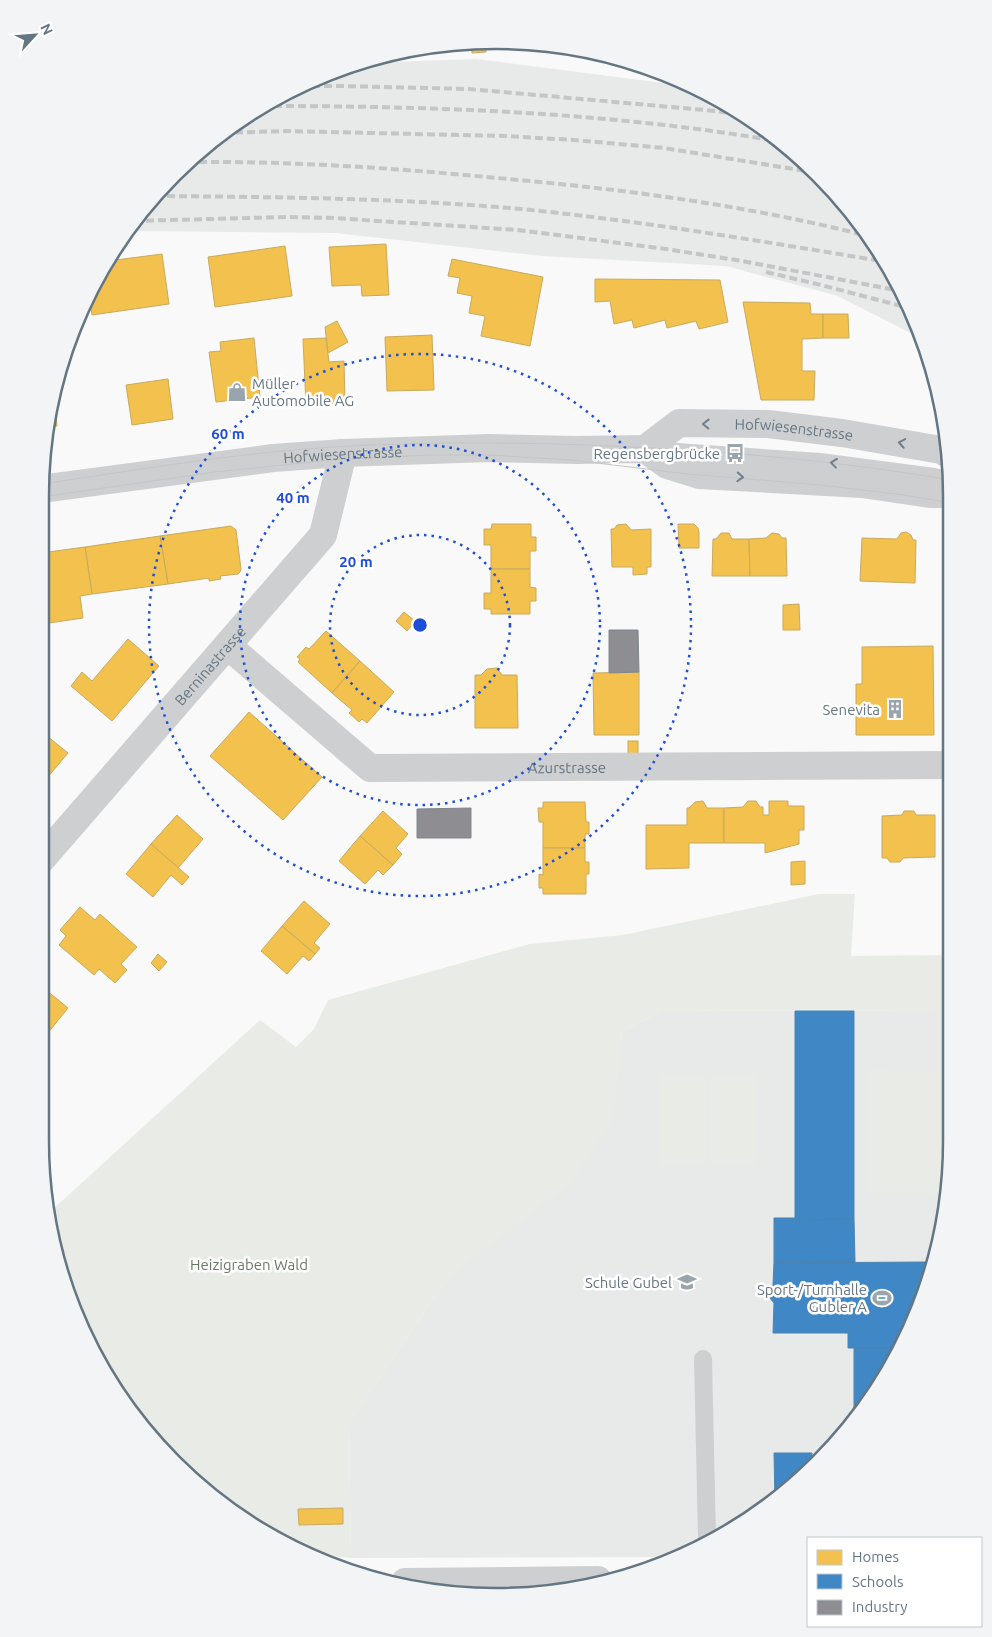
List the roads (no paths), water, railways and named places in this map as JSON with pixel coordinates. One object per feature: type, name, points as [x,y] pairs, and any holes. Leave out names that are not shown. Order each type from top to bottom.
[{"type":"street","name":"Hofwiesenstrasse","points":[[49,488],[273,458],[343,453],[489,448],[646,449],[679,423],[768,424],[842,433],[940,450]]},
{"type":"street","points":[[646,449],[668,465],[699,475],[862,484],[930,494],[943,494]]},
{"type":"street","name":"Berninastrasse","points":[[49,851],[323,535],[343,453]]},
{"type":"street","name":"Azurstrasse","points":[[228,646],[370,768],[943,765]]},
{"type":"street","points":[[422,1582],[582,1580]]},
{"type":"lane","name":"Hofwiesenstrasse","points":[[646,449],[820,462],[942,478]]},
{"type":"lane","points":[[703,1359],[707,1535]]},
{"type":"tram line","points":[[49,483],[260,453],[370,445],[482,443],[594,445],[751,455],[831,463],[942,479]]},
{"type":"tram line","points":[[49,496],[215,472],[332,460],[429,455],[489,455],[572,460],[688,474],[821,485],[943,502]]},
{"type":"railway","points":[[318,86],[469,89],[725,112]]},
{"type":"railway","points":[[278,106],[456,109],[585,117],[649,123],[765,139]]},
{"type":"railway","points":[[236,133],[284,131],[505,136],[574,140],[664,148],[802,170]]},
{"type":"railway","points":[[199,162],[304,164],[381,168],[591,187],[776,215],[858,234]]},
{"type":"railway","points":[[165,196],[384,200],[521,209],[659,226],[876,260]]},
{"type":"railway","points":[[144,221],[286,217],[333,218],[518,230],[742,261],[892,289]]},
{"type":"railway","points":[[766,272],[900,306]]},
{"type":"place","name":"Müller Automobile AG","points":[[237,392]]},
{"type":"place","name":"Regensbergbrücke","points":[[735,453]]},
{"type":"place","name":"Senevita","points":[[895,709]]},
{"type":"place","name":"Schule Gubel","points":[[687,1282]]},
{"type":"place","name":"Sport-/Turnhalle Gubler A","points":[[882,1298]]},
{"type":"park label","name":"Heizigraben Wald","points":[[249,1264]]}]
